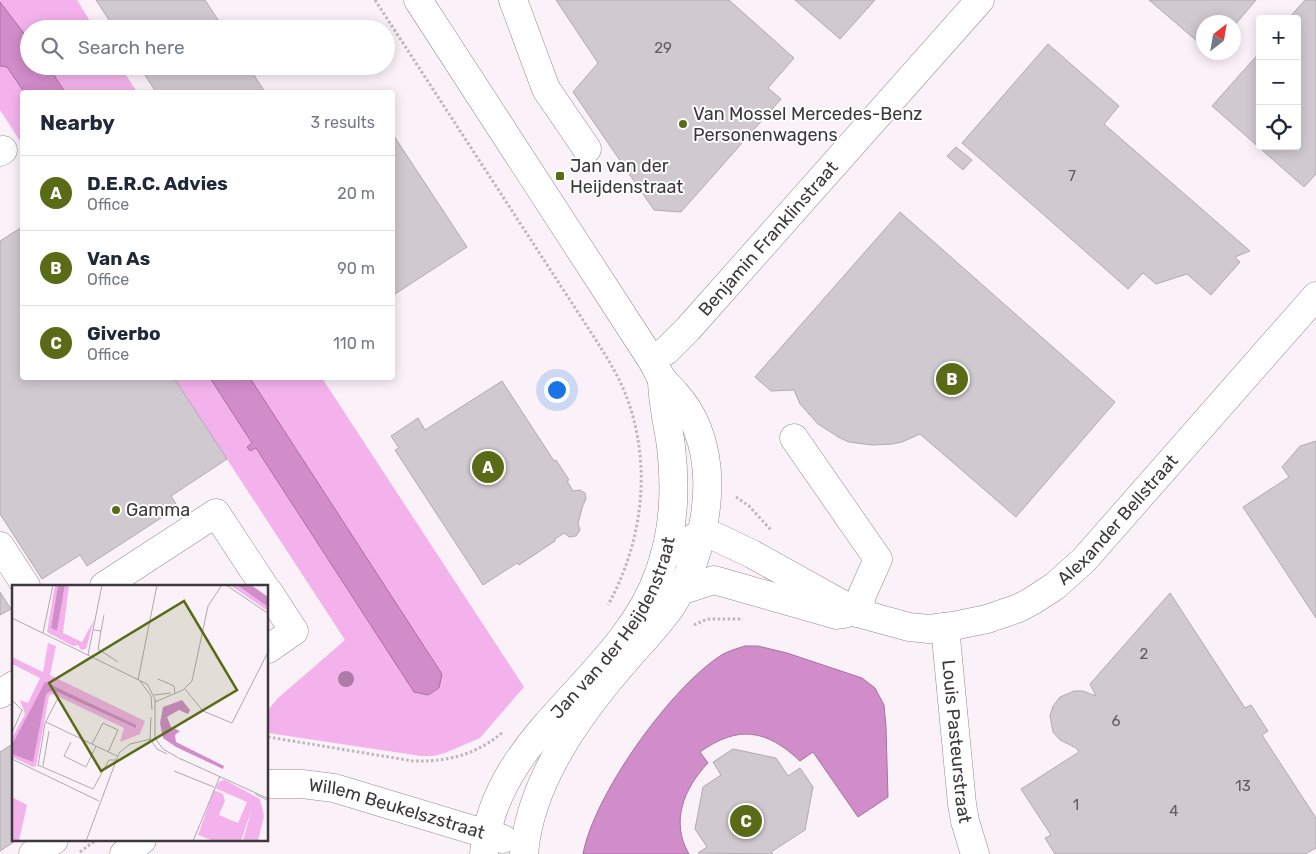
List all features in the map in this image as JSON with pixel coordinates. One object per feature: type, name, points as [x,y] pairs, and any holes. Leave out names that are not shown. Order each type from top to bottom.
[{"type":"street","name":"Jan van der Heijdenstraat","points":[[418,0],[657,369],[687,409],[701,440],[706,476],[706,503],[701,533],[694,560],[680,591],[663,617],[602,688],[554,761],[536,797],[527,826],[524,850]]},
{"type":"street","points":[[513,0],[546,89],[587,149]]},
{"type":"street","name":"Benjamin Franklinstraat","points":[[657,369],[666,351],[688,329],[980,0]]},
{"type":"street","name":"Alexander Bellstraat","points":[[701,533],[712,535],[752,554],[858,613],[908,627],[929,629],[945,627],[987,619],[1006,613],[1032,601],[1065,578],[1092,552],[1316,296]]},
{"type":"street","name":"Jan van der Heijdenstraat","points":[[485,844],[499,797],[521,758],[550,721],[625,636],[648,599],[659,574],[670,532],[673,491],[672,458],[657,369]]},
{"type":"street","points":[[794,438],[878,559],[862,595],[858,613]]},
{"type":"street","points":[[106,585],[216,513],[263,585]]},
{"type":"street","points":[[664,557],[701,533]]},
{"type":"street","points":[[0,546],[25,585]]},
{"type":"street","name":"Alexander Bellstraat","points":[[680,591],[714,580],[837,615],[858,613]]},
{"type":"street","points":[[269,593],[294,632],[269,648]]},
{"type":"street","name":"Louis Pasteurstraat","points":[[945,627],[962,804],[975,854]]},
{"type":"street","points":[[0,694],[12,686]]},
{"type":"street","name":"Willem Beukelszstraat","points":[[269,784],[302,784],[334,788],[485,844],[524,850]]},
{"type":"street","points":[[33,854],[51,842]]},
{"type":"street","points":[[124,854],[139,842]]},
{"type":"path","name":"Jan van der Heijdenstraat","points":[[375,0],[388,20]]},
{"type":"path","name":"Jan van der Heijdenstraat","points":[[395,31],[594,337],[614,370],[627,397],[640,454],[642,478],[640,510],[630,557],[606,608]]},
{"type":"path","points":[[690,629],[707,619],[733,619]]},
{"type":"path","points":[[269,737],[421,761],[458,757],[472,753],[509,727]]},
{"type":"path","points":[[78,854],[93,842]]},
{"type":"shaded area","points":[[0,0],[77,0],[89,20],[20,20],[20,75],[126,75],[136,90],[20,90],[20,141],[0,110]]},
{"type":"shaded area","points":[[0,2],[20,28],[20,75],[54,75],[64,90],[23,90],[7,67],[0,66]]},
{"type":"shaded area","points":[[175,380],[323,380],[524,687],[480,738],[433,756],[421,756],[269,733],[269,709],[278,698],[345,640]]},
{"type":"shaded area","points":[[211,380],[251,380],[442,674],[439,688],[428,695],[414,692],[256,448],[250,451],[247,447],[252,443]]},
{"type":"shaded area","points":[[745,646],[758,646],[787,653],[862,678],[875,688],[884,705],[888,797],[858,817],[813,752],[800,761],[775,742],[751,734],[739,735],[714,743],[700,752],[708,763],[686,794],[680,818],[683,842],[689,854],[583,854],[590,830],[617,775],[635,747],[656,720],[697,674],[720,656]]},
{"type":"building","points":[[96,0],[205,0],[218,20],[109,20]]},
{"type":"building","points":[[556,0],[729,0],[794,58],[768,88],[781,99],[681,212],[654,210],[573,92],[598,63]]},
{"type":"building","points":[[795,0],[875,0],[840,39]]},
{"type":"building","points":[[1149,0],[1256,0],[1241,18],[1241,15],[1196,15],[1196,40]]},
{"type":"building","points":[[1305,0],[1316,0],[1316,174],[1304,187],[1262,150],[1301,150],[1301,15],[1292,15]]},
{"type":"building","points":[[1048,44],[1119,106],[1104,124],[1250,251],[1235,257],[1240,262],[1211,295],[1187,274],[1156,284],[1143,273],[1128,289],[962,143]]},
{"type":"building","points":[[1256,56],[1256,145],[1212,106]]},
{"type":"building","points":[[145,75],[254,75],[264,90],[155,90]]},
{"type":"building","points":[[395,138],[467,247],[395,294]]},
{"type":"building","points":[[956,147],[972,160],[963,170],[947,156]]},
{"type":"building","points":[[900,212],[1115,402],[1016,517],[920,434],[892,444],[872,445],[849,442],[818,424],[800,404],[794,390],[771,391],[755,377]]},
{"type":"building","points":[[20,228],[20,380],[175,380],[227,459],[171,496],[178,507],[87,566],[80,555],[42,579],[0,514],[0,241]]},
{"type":"building","points":[[502,381],[554,461],[556,460],[569,480],[567,481],[573,491],[580,490],[585,493],[586,499],[578,523],[580,530],[576,536],[569,537],[564,533],[519,565],[517,563],[483,585],[395,450],[399,448],[391,436],[418,418],[425,430]]},
{"type":"building","points":[[1316,441],[1316,618],[1243,507],[1289,477],[1282,467],[1300,446]]},
{"type":"building","points":[[0,592],[11,609],[0,615]]},
{"type":"building","points":[[1170,593],[1245,708],[1251,705],[1268,731],[1262,735],[1316,818],[1316,848],[1305,854],[1055,854],[1045,838],[1051,835],[1021,789],[1079,752],[1076,748],[1060,740],[1053,732],[1050,716],[1053,706],[1060,697],[1074,691],[1083,691],[1096,696],[1090,684]]},
{"type":"building","points":[[12,744],[12,842],[14,842],[0,851],[0,752]]},
{"type":"building","points":[[733,749],[776,758],[788,776],[800,768],[813,787],[805,830],[771,852],[773,854],[698,853],[707,847],[695,829],[703,787],[721,775],[713,762]]},
{"type":"place","name":"Van Mossel Mercedes-Benz Personenwagens","points":[[683,124]]},
{"type":"place","name":"Jan van der Heijdenstraat","points":[[560,176]]},
{"type":"place","name":"Van As","points":[[952,379]]},
{"type":"place","name":"D.E.R.C. Advies","points":[[488,467]]},
{"type":"place","name":"Gamma","points":[[116,510]]},
{"type":"place","name":"Giverbo","points":[[746,821]]}]
